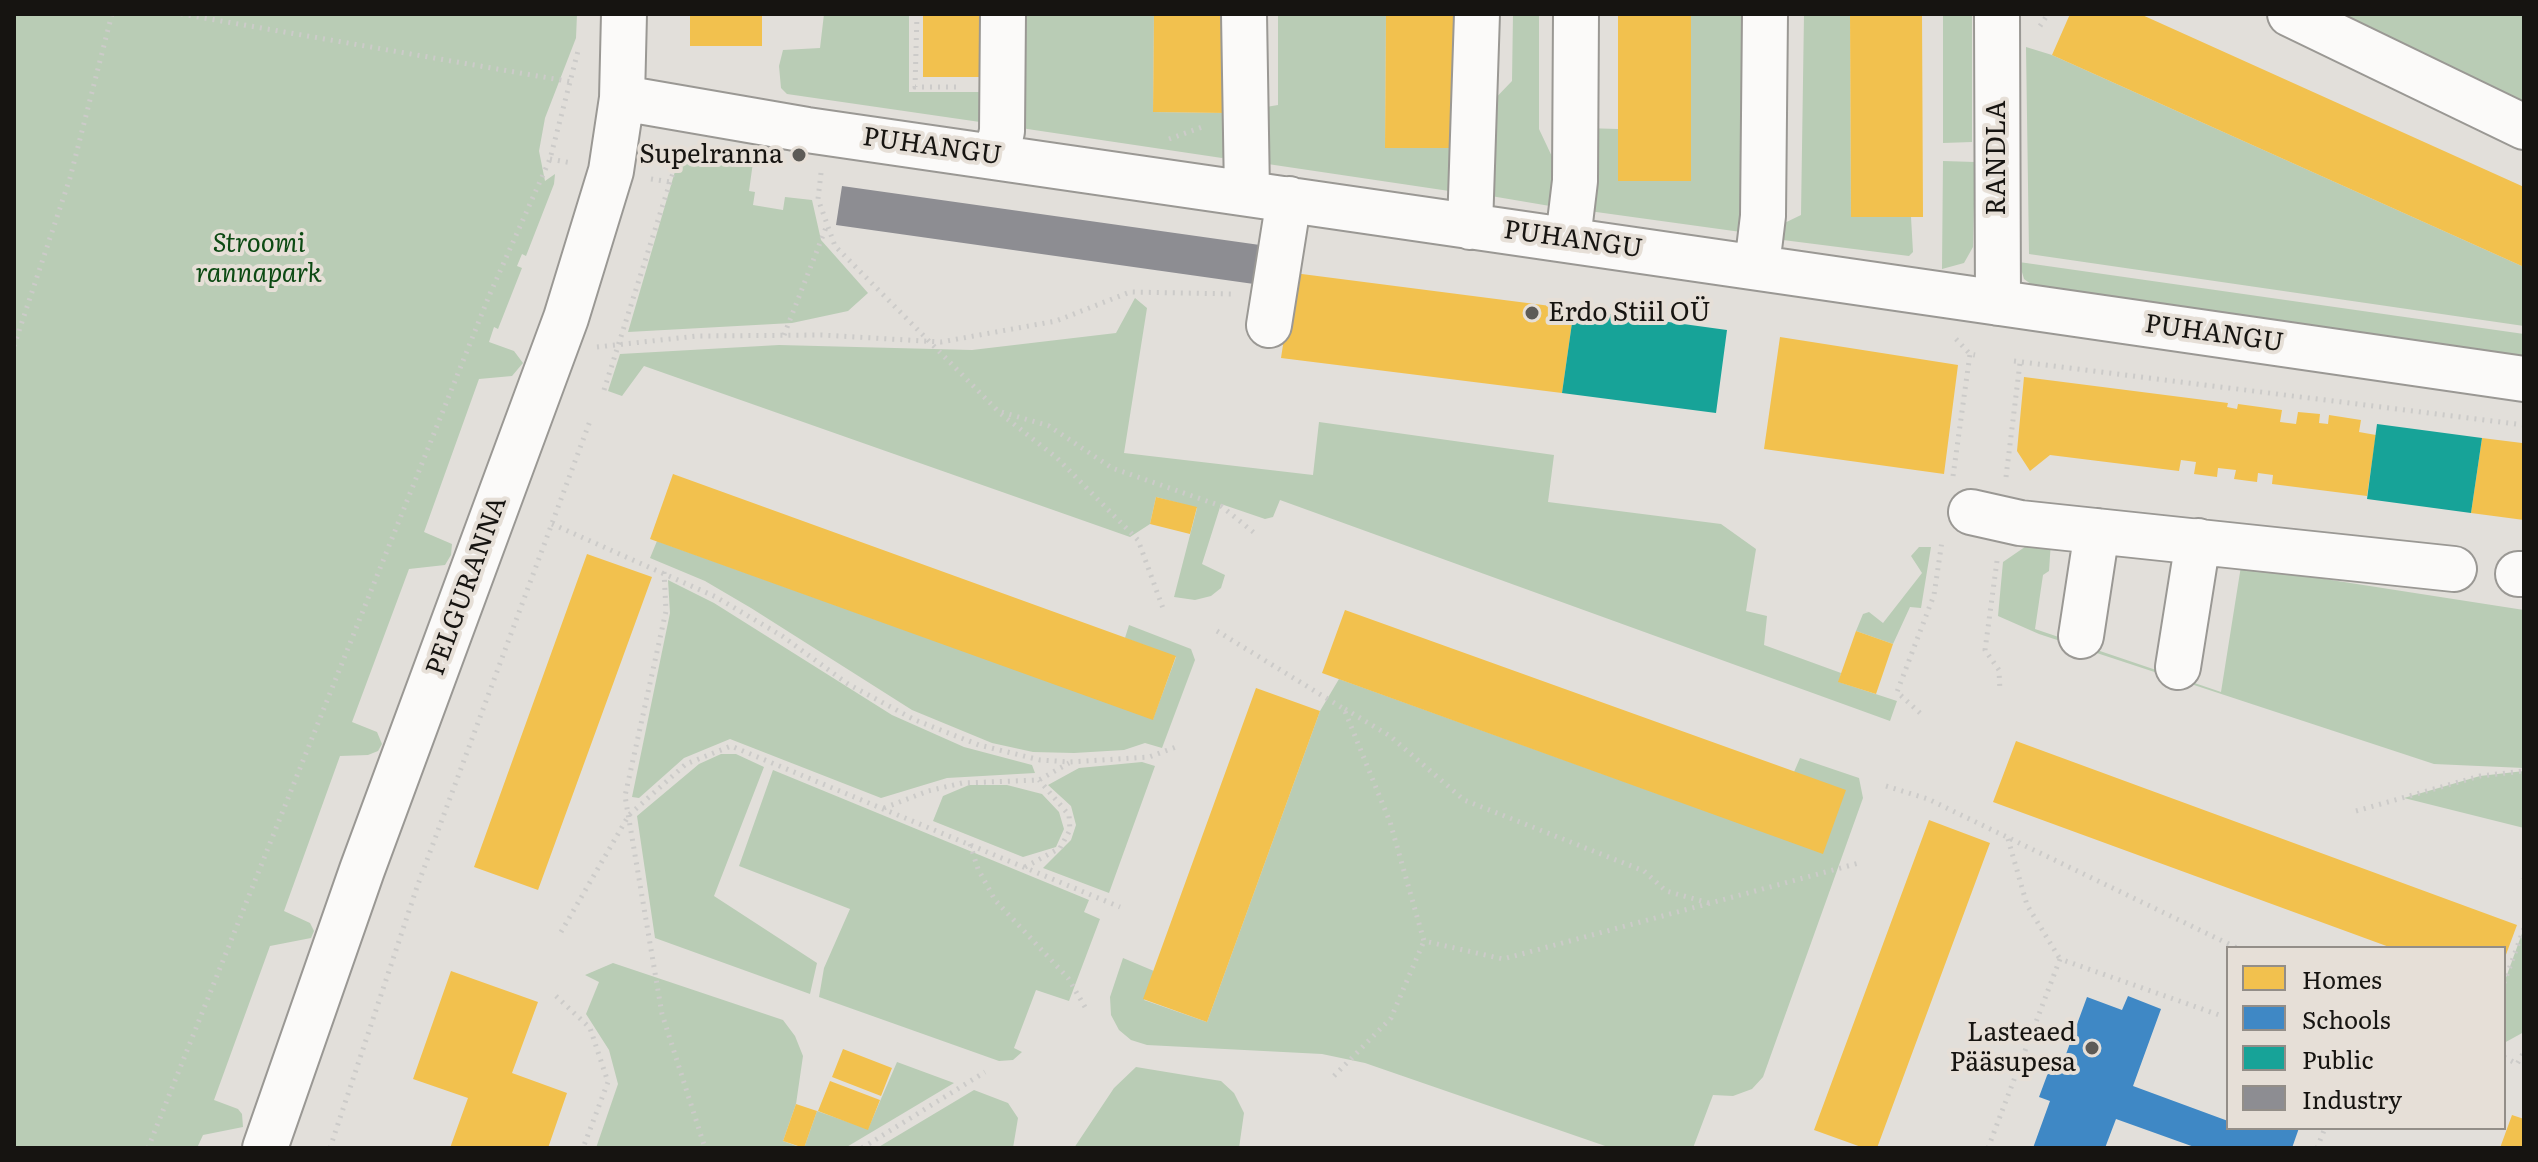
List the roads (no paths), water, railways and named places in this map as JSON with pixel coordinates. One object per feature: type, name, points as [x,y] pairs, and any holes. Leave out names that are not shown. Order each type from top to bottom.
[{"type":"street","name":"PELGURANNA","points":[[265,1148],[362,870],[556,346],[611,171],[622,98],[624,14]]},
{"type":"street","points":[[997,155],[1002,131],[1003,14]]},
{"type":"street","points":[[1244,14],[1246,110],[1268,196],[1269,325]]},
{"type":"street","points":[[1470,227],[1477,14]]},
{"type":"street","points":[[1568,239],[1575,181],[1576,14]]},
{"type":"street","points":[[1757,266],[1763,216],[1765,14]]},
{"type":"street","name":"RANDLA","points":[[1997,14],[1998,303]]},
{"type":"street","points":[[2290,14],[2524,127]]},
{"type":"street","name":"PUHANGU","points":[[622,98],[807,130],[997,155],[1470,227],[2524,379]]},
{"type":"street","points":[[1971,512],[2020,523],[2454,569]]},
{"type":"street","points":[[2081,636],[2097,531]]},
{"type":"street","points":[[2178,667],[2198,541]]},
{"type":"place","name":"Supelranna","points":[[799,155]]},
{"type":"place","name":"Erdo Stiil OÜ","points":[[1532,313]]},
{"type":"place","name":"Lasteaed Pääsupesa","points":[[2092,1048]]},
{"type":"park label","name":"Stroomi rannapark","points":[[259,259]]}]
